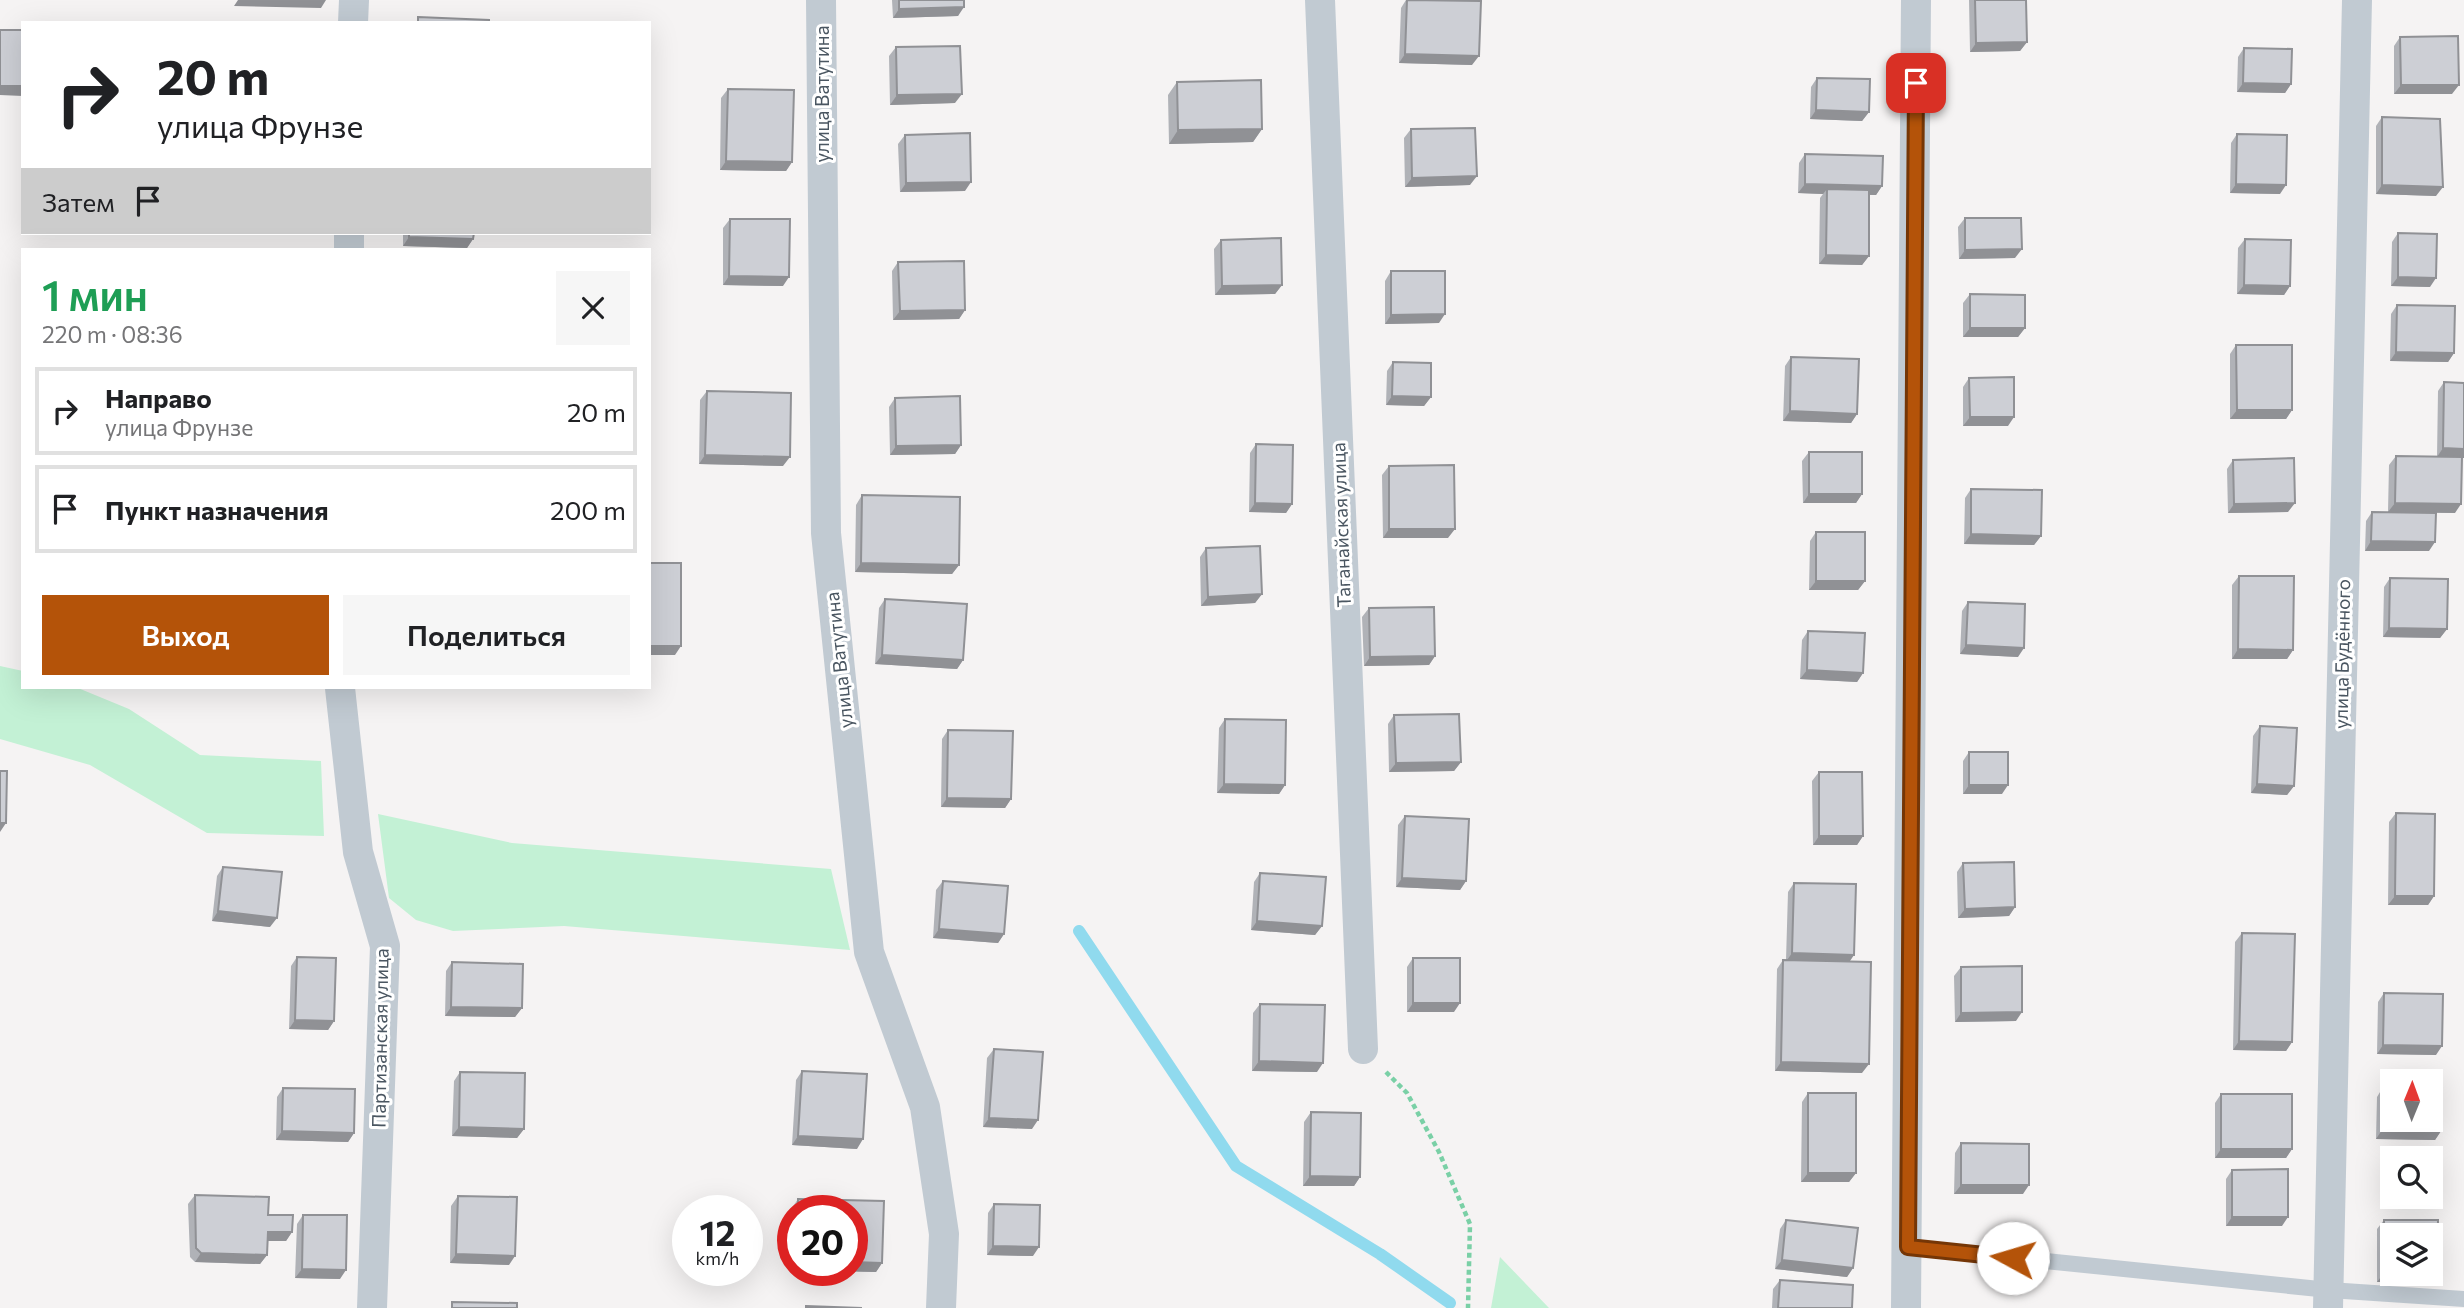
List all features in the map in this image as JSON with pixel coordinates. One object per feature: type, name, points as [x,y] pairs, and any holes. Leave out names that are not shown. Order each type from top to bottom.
[{"type":"street","points":[[353,21],[354,0]]},
{"type":"street","name":"улица Ватутина","points":[[821,0],[826,533],[869,952],[925,1107],[944,1234],[942,1308]]},
{"type":"street","name":"Таганайская улица","points":[[1320,0],[1363,1049]]},
{"type":"street","points":[[1906,1308],[1916,0]]},
{"type":"street","name":"улица Будённого","points":[[2328,1299],[2357,0]]},
{"type":"street","name":"Партизанская улица","points":[[340,689],[358,852],[385,946],[372,1308]]},
{"type":"lane","points":[[1908,1247],[2328,1299],[2464,1299]]},
{"type":"path","points":[[1363,1049],[1406,1093],[1439,1152],[1470,1224],[1468,1308]]},
{"type":"green space","points":[[0,666],[21,671],[21,689],[80,689],[129,709],[200,755],[321,761],[324,836],[207,833],[90,765],[0,739]]},
{"type":"green space","points":[[378,814],[512,843],[831,869],[850,950],[564,926],[453,931],[416,920],[389,898]]},
{"type":"green space","points":[[1500,1257],[1549,1308],[1491,1308]]},
{"type":"building","points":[[899,0],[964,0],[964,7],[899,9]]},
{"type":"building","points":[[1407,0],[1481,1],[1479,56],[1405,54]]},
{"type":"building","points":[[1975,0],[2026,0],[2027,42],[1976,43]]},
{"type":"building","points":[[418,17],[489,20],[489,21],[418,21]]},
{"type":"building","points":[[0,30],[21,30],[21,86],[0,86]]},
{"type":"building","points":[[2458,36],[2459,85],[2401,85],[2400,37]]},
{"type":"building","points":[[960,46],[962,94],[897,95],[896,47]]},
{"type":"building","points":[[2244,48],[2292,49],[2291,84],[2243,83]]},
{"type":"building","points":[[1817,78],[1870,79],[1869,112],[1816,110]]},
{"type":"building","points":[[1261,80],[1262,129],[1178,130],[1177,82]]},
{"type":"building","points":[[728,89],[794,90],[792,162],[726,161]]},
{"type":"building","points":[[2382,117],[2440,119],[2443,187],[2382,185]]},
{"type":"building","points":[[1475,128],[1477,176],[1412,178],[1411,129]]},
{"type":"building","points":[[970,133],[971,182],[906,183],[905,135]]},
{"type":"building","points":[[2237,134],[2287,135],[2286,185],[2236,184]]},
{"type":"building","points":[[1805,154],[1883,156],[1882,186],[1805,184]]},
{"type":"building","points":[[1827,189],[1869,190],[1869,256],[1826,255]]},
{"type":"building","points":[[1965,218],[2021,218],[2022,249],[1965,250]]},
{"type":"building","points":[[730,219],[790,219],[789,277],[729,276]]},
{"type":"building","points":[[2398,233],[2437,234],[2436,278],[2398,277]]},
{"type":"building","points":[[409,235],[474,235],[473,239]]},
{"type":"building","points":[[1281,238],[1282,285],[1222,286],[1221,240]]},
{"type":"building","points":[[2245,239],[2291,240],[2290,286],[2244,285]]},
{"type":"building","points":[[964,261],[965,310],[900,311],[898,262]]},
{"type":"building","points":[[1391,271],[1445,271],[1445,314],[1391,315]]},
{"type":"building","points":[[1970,294],[2025,295],[2025,328],[1970,328]]},
{"type":"building","points":[[2397,305],[2455,306],[2454,353],[2396,352]]},
{"type":"building","points":[[2236,345],[2292,345],[2292,410],[2237,410]]},
{"type":"building","points":[[1791,357],[1859,359],[1857,414],[1790,411]]},
{"type":"building","points":[[1393,362],[1431,363],[1431,397],[1392,396]]},
{"type":"building","points":[[2014,377],[2014,417],[1970,417],[1969,378]]},
{"type":"building","points":[[2444,382],[2464,383],[2464,449],[2443,448]]},
{"type":"building","points":[[707,391],[791,393],[790,457],[705,455]]},
{"type":"building","points":[[960,396],[961,445],[896,446],[895,398]]},
{"type":"building","points":[[1256,444],[1293,445],[1292,504],[1255,503]]},
{"type":"building","points":[[1809,452],[1862,452],[1862,494],[1809,494]]},
{"type":"building","points":[[2396,456],[2462,457],[2461,504],[2395,503]]},
{"type":"building","points":[[2294,458],[2295,503],[2234,504],[2233,460]]},
{"type":"building","points":[[1454,465],[1455,529],[1389,529],[1389,466]]},
{"type":"building","points":[[1971,489],[2042,490],[2041,536],[1971,534]]},
{"type":"building","points":[[862,495],[960,497],[959,565],[861,563]]},
{"type":"building","points":[[2372,512],[2436,513],[2435,542],[2371,541]]},
{"type":"building","points":[[1816,532],[1865,532],[1865,581],[1816,581]]},
{"type":"building","points":[[1260,546],[1262,594],[1208,597],[1206,548]]},
{"type":"building","points":[[651,563],[681,563],[681,646],[651,646]]},
{"type":"building","points":[[2239,576],[2294,576],[2293,650],[2238,649]]},
{"type":"building","points":[[2390,578],[2448,579],[2447,629],[2389,628]]},
{"type":"building","points":[[885,599],[967,604],[963,660],[882,655]]},
{"type":"building","points":[[1968,602],[2025,604],[2024,648],[1966,645]]},
{"type":"building","points":[[1434,607],[1435,656],[1370,657],[1369,608]]},
{"type":"building","points":[[1808,631],[1865,633],[1863,673],[1807,670]]},
{"type":"building","points":[[1459,714],[1461,762],[1396,763],[1394,715]]},
{"type":"building","points":[[1225,719],[1286,720],[1285,785],[1224,784]]},
{"type":"building","points":[[2260,726],[2297,728],[2294,786],[2257,784]]},
{"type":"building","points":[[948,730],[1013,731],[1011,799],[947,798]]},
{"type":"building","points":[[1969,752],[2008,752],[2008,785],[1969,785]]},
{"type":"building","points":[[0,771],[7,771],[6,823],[0,823]]},
{"type":"building","points":[[1819,772],[1862,772],[1863,836],[1819,836]]},
{"type":"building","points":[[2396,813],[2435,814],[2434,896],[2395,896]]},
{"type":"building","points":[[1405,816],[1469,819],[1466,881],[1402,878]]},
{"type":"building","points":[[2014,862],[2015,907],[1965,909],[1963,863]]},
{"type":"building","points":[[223,867],[282,872],[277,918],[218,911]]},
{"type":"building","points":[[1260,873],[1326,877],[1322,926],[1257,921]]},
{"type":"building","points":[[943,881],[1008,886],[1004,934],[939,929]]},
{"type":"building","points":[[1794,883],[1856,884],[1854,955],[1792,953]]},
{"type":"building","points":[[2242,933],[2295,934],[2292,1042],[2239,1041]]},
{"type":"building","points":[[297,957],[336,958],[334,1021],[295,1020]]},
{"type":"building","points":[[1413,958],[1460,958],[1460,1003],[1413,1003]]},
{"type":"building","points":[[1783,960],[1871,962],[1869,1064],[1781,1062]]},
{"type":"building","points":[[452,962],[523,964],[522,1008],[451,1007]]},
{"type":"building","points":[[2022,966],[2022,1012],[1961,1013],[1961,967]]},
{"type":"building","points":[[2384,993],[2443,994],[2442,1046],[2383,1045]]},
{"type":"building","points":[[1260,1004],[1325,1005],[1323,1063],[1259,1061]]},
{"type":"building","points":[[994,1049],[1043,1052],[1038,1120],[989,1118]]},
{"type":"building","points":[[802,1071],[867,1074],[863,1139],[798,1136]]},
{"type":"building","points":[[460,1072],[525,1073],[524,1129],[459,1127]]},
{"type":"building","points":[[283,1088],[355,1089],[354,1133],[282,1131]]},
{"type":"building","points":[[1808,1093],[1856,1093],[1856,1173],[1808,1173]]},
{"type":"building","points":[[2221,1094],[2292,1094],[2292,1149],[2221,1149]]},
{"type":"building","points":[[1311,1112],[1361,1113],[1360,1177],[1310,1176]]},
{"type":"building","points":[[1961,1143],[2029,1144],[2029,1185],[1961,1185]]},
{"type":"building","points":[[2288,1169],[2288,1217],[2232,1217],[2232,1170]]},
{"type":"building","points":[[195,1195],[269,1197],[268,1215],[293,1215],[292,1232],[268,1232],[267,1255],[201,1253],[196,1248]]},
{"type":"building","points":[[458,1196],[517,1197],[515,1256],[456,1254]]},
{"type":"building","points":[[868,1201],[884,1201],[882,1263],[868,1263]]},
{"type":"building","points":[[994,1204],[1040,1205],[1039,1247],[993,1246]]},
{"type":"building","points":[[303,1215],[347,1215],[346,1270],[302,1269]]},
{"type":"building","points":[[1786,1220],[1858,1228],[1853,1268],[1782,1260]]},
{"type":"building","points":[[2384,1220],[2438,1220],[2438,1223],[2384,1223]]},
{"type":"building","points":[[1780,1280],[1853,1285],[1852,1308],[1778,1308]]},
{"type":"building","points":[[452,1302],[517,1303],[517,1308],[452,1308]]},
{"type":"building","points":[[806,1306],[862,1308],[806,1308]]},
{"type":"waterway","points":[[1079,931],[1236,1166],[1380,1254],[1450,1303]]},
{"type":"route","points":[[1916,83],[1908,1247],[2013,1258]]}]
